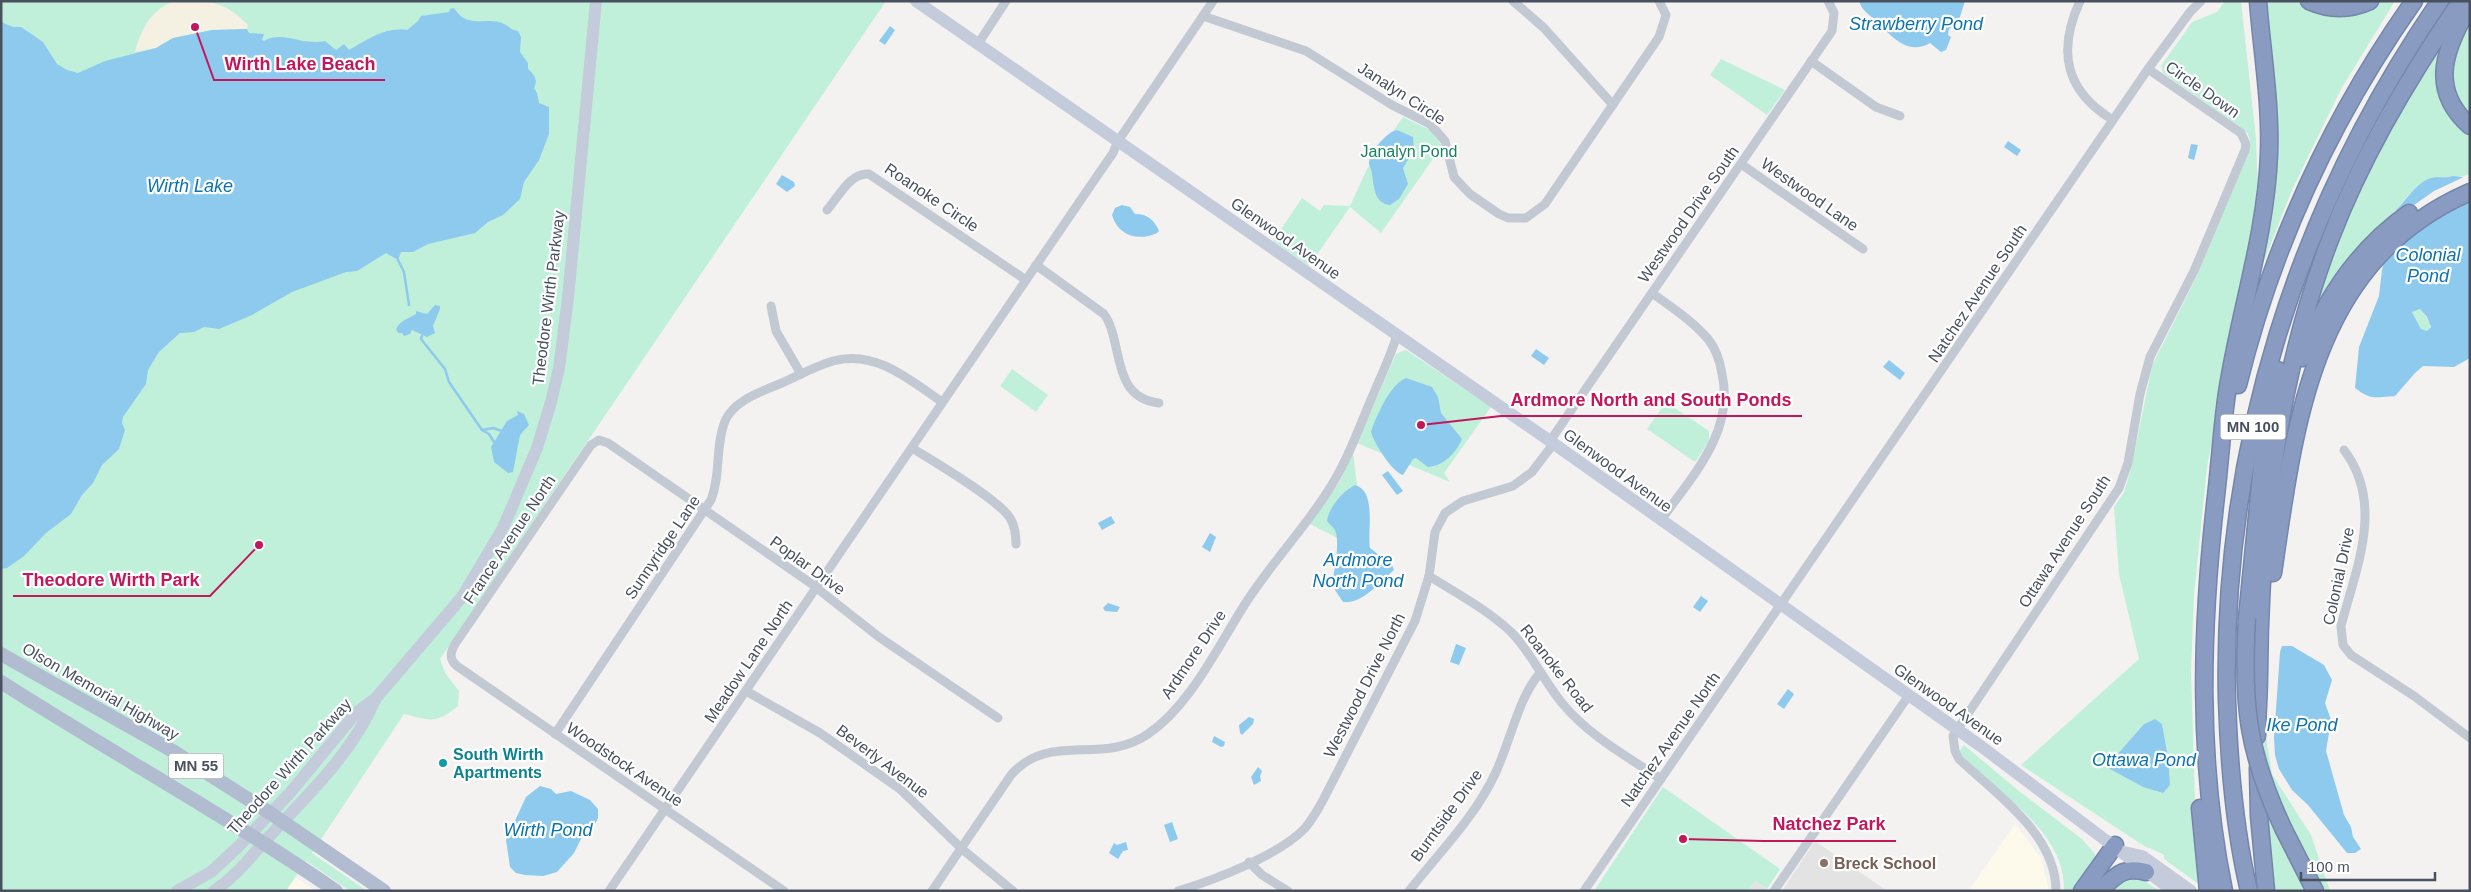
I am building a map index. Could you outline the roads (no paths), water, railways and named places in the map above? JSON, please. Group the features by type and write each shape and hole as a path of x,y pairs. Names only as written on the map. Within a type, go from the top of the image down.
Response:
{"highway":[{"path":"2248,1 2266,187"},
{"path":"2216,497 2227,394 2262,230 2269,153 2258,1"},
{"path":"2309,1 2327,7 2344,8 2370,1"},
{"name":"MN 100","path":"2224,891 2213,825 2206,751 2204,634 2210,547 2216,497 2240,376 2284,240 2312,176 2351,98 2373,60 2414,1"},
{"name":"MN 100","path":"2249,891 2235,808 2228,729 2227,650 2231,568 2240,494 2254,419 2266,371 2312,233 2356,140 2396,67 2440,1"},
{"path":"2259,677 2259,637 2267,531 2285,394 2304,314 2322,259 2348,197 2391,111 2461,1"},
{"path":"2470,5 2449,44 2444,67 2445,83 2450,100 2460,116 2470,126"},
{"path":"2266,891 2259,816 2256,716 2259,677 2285,495 2307,394 2330,327 2351,279 2378,238 2406,215 2432,199 2470,180"},
{"path":"2282,423 2310,338 2327,303 2406,230 2432,211 2470,192"},
{"path":"2287,304 2282,354 2263,454 2247,618 2245,688 2250,732 2261,776 2284,830 2314,891"},
{"path":"2206,751 2200,806 2208,891"},
{"path":"2097,891 2112,868 2120,849"},
{"path":"2082,891 2112,868 2134,869 2146,872"}],"main road":[{"name":"Olson Memorial Highway","path":"1,654 171,750 284,822 384,891"},
{"name":"MN 55","path":"1,682 264,842 336,891"}],"street":[{"name":"Theodore Wirth Parkway","path":"177,891 211,872 251,834 329,748 356,713 376,698 462,597 503,528 537,448 551,402 564,333 596,1"},
{"name":"Glenwood Avenue","path":"916,1 1552,442 1956,729 2120,849 2146,872 2182,889"},
{"path":"978,44 1006,1"},
{"path":"1159,404 1140,396 1126,381 1117,357 1109,320 1104,314 1036,266 1213,1"},
{"path":"1513,1 1544,28 1613,105"},
{"name":"Janalyn Circle","path":"1203,16 1306,51 1392,105 1430,124 1446,141 1452,172 1458,182 1491,209 1508,218 1526,218 1545,204 1663,30 1666,14 1660,1"},
{"name":"Westwood Drive South","path":"1552,442 1811,61 1834,24 1834,13 1828,1"},
{"path":"2080,1 2071,26 2067,48 2071,74 2078,89 2087,100 2113,120"},
{"name":"Natchez Avenue South","path":"1780,605 2148,69 2190,12 2201,1"},
{"path":"1811,61 1876,107 1900,116"},
{"name":"Circle Down","path":"2148,69 2240,133"},
{"name":"Ottawa Avenue South","path":"1956,729 2119,488 2128,463 2146,369 2194,271 2243,157 2246,144 2240,133"},
{"name":"Westwood Lane","path":"1741,164 1863,249"},
{"name":"Roanoke Circle","path":"827,210 854,178 862,173 869,174 1026,280"},
{"name":"Meadow Lane North","path":"609,891 1036,266"},
{"path":"1652,293 1692,324 1710,341 1719,360 1725,396 1723,418 1714,441 1661,520"},
{"path":"771,306 776,331 801,374"},
{"name":"Ardmore Drive","path":"932,891 1011,774 1022,763 1038,754 1048,752 1106,750 1126,746 1150,733 1177,707 1248,599 1334,481 1397,335"},
{"name":"Sunnyridge Lane","path":"555,734 705,510 714,492 721,438 730,414 748,398 801,374 833,361 846,358 864,359 891,368 942,402"},
{"name":"Poplar Drive","path":"599,440 608,443 705,510 816,588 880,637 998,718"},
{"name":"France Avenue North","path":"452,660 451,650 455,644 587,450 599,440"},
{"name":"Westwood Drive North","path":"1178,891 1220,876 1249,862 1297,835 1314,817 1415,620 1429,576 1435,532 1445,513 1463,501 1502,490 1518,483 1532,472 1552,442"},
{"path":"912,448 961,480 1007,514 1014,528 1016,544"},
{"name":"Colonial Drive","path":"2344,450 2360,475 2365,512 2362,550 2341,626 2343,645 2357,660 2414,696 2470,738"},
{"name":"Roanoke Road","path":"1429,576 1510,631 1562,704 1582,724 1661,779"},
{"name":"Natchez Avenue North","path":"1584,891 1780,605"},
{"name":"Woodstock Avenue","path":"452,660 457,666 666,809 774,888 784,891"},
{"name":"Burntside Drive","path":"1409,891 1488,788 1502,758 1527,693 1540,673"},
{"name":"Beverly Avenue","path":"746,691 820,733 900,788 962,849 1013,891"},
{"path":"1774,891 1909,695"},
{"name":"Theodore Wirth Parkway","path":"214,891 239,871 329,774 366,721 376,698"},
{"path":"1956,729 1952,742 1959,759 1988,784 2037,837 2052,867 2056,891"},
{"name":"Glenwood Avenue","path":"2120,849 2142,856 2182,889"},
{"path":"1249,862 1262,875 1288,891"}],"water":[{"name":"Strawberry Pond","path":"1859,1 1965,1 1958,23 1949,29 1948,35 1951,37 1946,50 1941,52 1930,43 1915,47 1902,44 1865,11"},
{"name":"Wirth Lake","path":"454,8 465,19 498,22 518,31 521,37 520,52 528,63 528,69 535,78 534,88 539,103 549,107 549,134 539,160 524,182 520,199 503,215 488,222 475,233 428,244 413,252 401,252 398,260 386,253 357,271 346,272 292,292 252,315 219,329 204,327 194,332 180,333 159,352 148,370 146,384 123,417 122,423 125,430 119,449 102,465 93,483 82,495 71,514 46,533 24,556 7,568 1,569 1,22 13,27 21,27 43,42 57,64 67,70 78,73 105,61 156,48 173,38 212,30 247,29 249,33 264,34 262,40 264,41 271,38 285,37 308,42 325,41 336,50 344,44 349,50 384,32 407,30 421,16 449,12 450,9"},
{"path":"890,26 895,30 885,45 879,41"},
{"name":"Janalyn Pond","path":"1397,130 1413,137 1414,150 1403,168 1408,184 1399,199 1390,205 1381,201 1376,194 1369,163 1372,153 1379,143 1388,134"},
{"path":"2008,141 2021,150 2017,156 2004,147"},
{"path":"2191,144 2198,145 2194,160 2188,158"},
{"path":"782,175 794,182 795,186 787,192 776,184"},
{"name":"Colonial Pond","path":"2453,176 2470,178 2470,358 2454,367 2423,366 2395,396 2370,397 2355,388 2359,347 2379,296 2382,270 2397,216 2396,210 2424,181 2430,178","holes":["2420,309 2427,317 2431,327 2427,331 2421,329 2412,312"]},
{"path":"1122,205 1130,207 1135,214 1150,218 1159,231 1150,236 1142,237 1136,237 1124,232 1119,228 1112,215 1115,208"},
{"path":"435,305 440,306 440,309 433,326 435,333 427,337 412,330 410,334 404,336 402,333 398,333 396,329 398,326 416,314 416,311 427,314"},
{"path":"1536,349 1549,358 1544,365 1531,356"},
{"path":"1889,360 1905,373 1900,380 1883,367"},
{"path":"1406,378 1432,387 1438,397 1441,413 1462,439 1453,454 1444,461 1428,467 1416,458 1413,459 1403,475 1394,469 1384,456 1371,432 1389,394 1400,381"},
{"path":"517,411 524,414 529,425 520,435 513,472 508,473 494,462 491,447 507,421 518,415"},
{"path":"1388,471 1403,491 1397,495 1382,475"},
{"name":"Ardmore North Pond","path":"1355,485 1362,489 1369,503 1370,548 1392,565 1394,570 1364,596 1350,602 1343,602 1331,584 1337,542 1335,530 1327,521 1337,500"},
{"path":"1111,516 1115,523 1102,530 1098,523"},
{"path":"1210,533 1216,537 1210,552 1202,547"},
{"path":"1701,596 1708,601 1700,612 1693,607"},
{"path":"1108,603 1120,607 1117,612 1105,611 1103,608"},
{"path":"1456,644 1466,648 1459,665 1450,662"},
{"name":"Ike Pond","path":"2282,646 2292,646 2324,665 2332,680 2325,703 2331,720 2326,751 2344,815 2351,827 2353,837 2361,849 2355,853 2347,853 2308,805 2292,790 2279,769 2275,755 2274,738"},
{"path":"1788,689 1794,694 1784,709 1777,704"},
{"path":"1249,717 1254,719 1253,724 1242,735 1239,725"},
{"name":"Ottawa Pond","path":"2155,719 2162,724 2168,757 2170,785 2163,793 2143,787 2108,768 2108,765 2144,724"},
{"path":"1214,736 1225,742 1224,746 1221,747 1212,742"},
{"path":"1258,767 1262,771 1261,781 1254,785 1251,777"},
{"name":"Wirth Pond","path":"540,786 551,789 556,794 571,791 590,800 598,809 598,818 595,824 583,835 574,853 557,872 543,876 525,875 516,873 510,867 506,840 526,797"},
{"path":"1172,822 1178,839 1170,842 1164,825"},
{"path":"1126,842 1128,850 1123,851 1118,859 1109,853 1114,843 1117,845"}],"waterway":[{"path":"398,260 404,272 409,305"},
{"path":"422,336 421,339 445,369 449,382 482,430 493,428 502,431"},
{"path":"482,430 489,434 494,442"}],"place":[{"name":"Wirth Lake Beach","path":"195,27"},
{"name":"Ardmore North and South Ponds","path":"1421,425"},
{"name":"Theodore Wirth Park","path":"259,545"},
{"name":"South Wirth Apartments","path":"443,763"},
{"name":"Natchez Park","path":"1683,839"},
{"name":"Breck School","path":"1824,863"}]}
